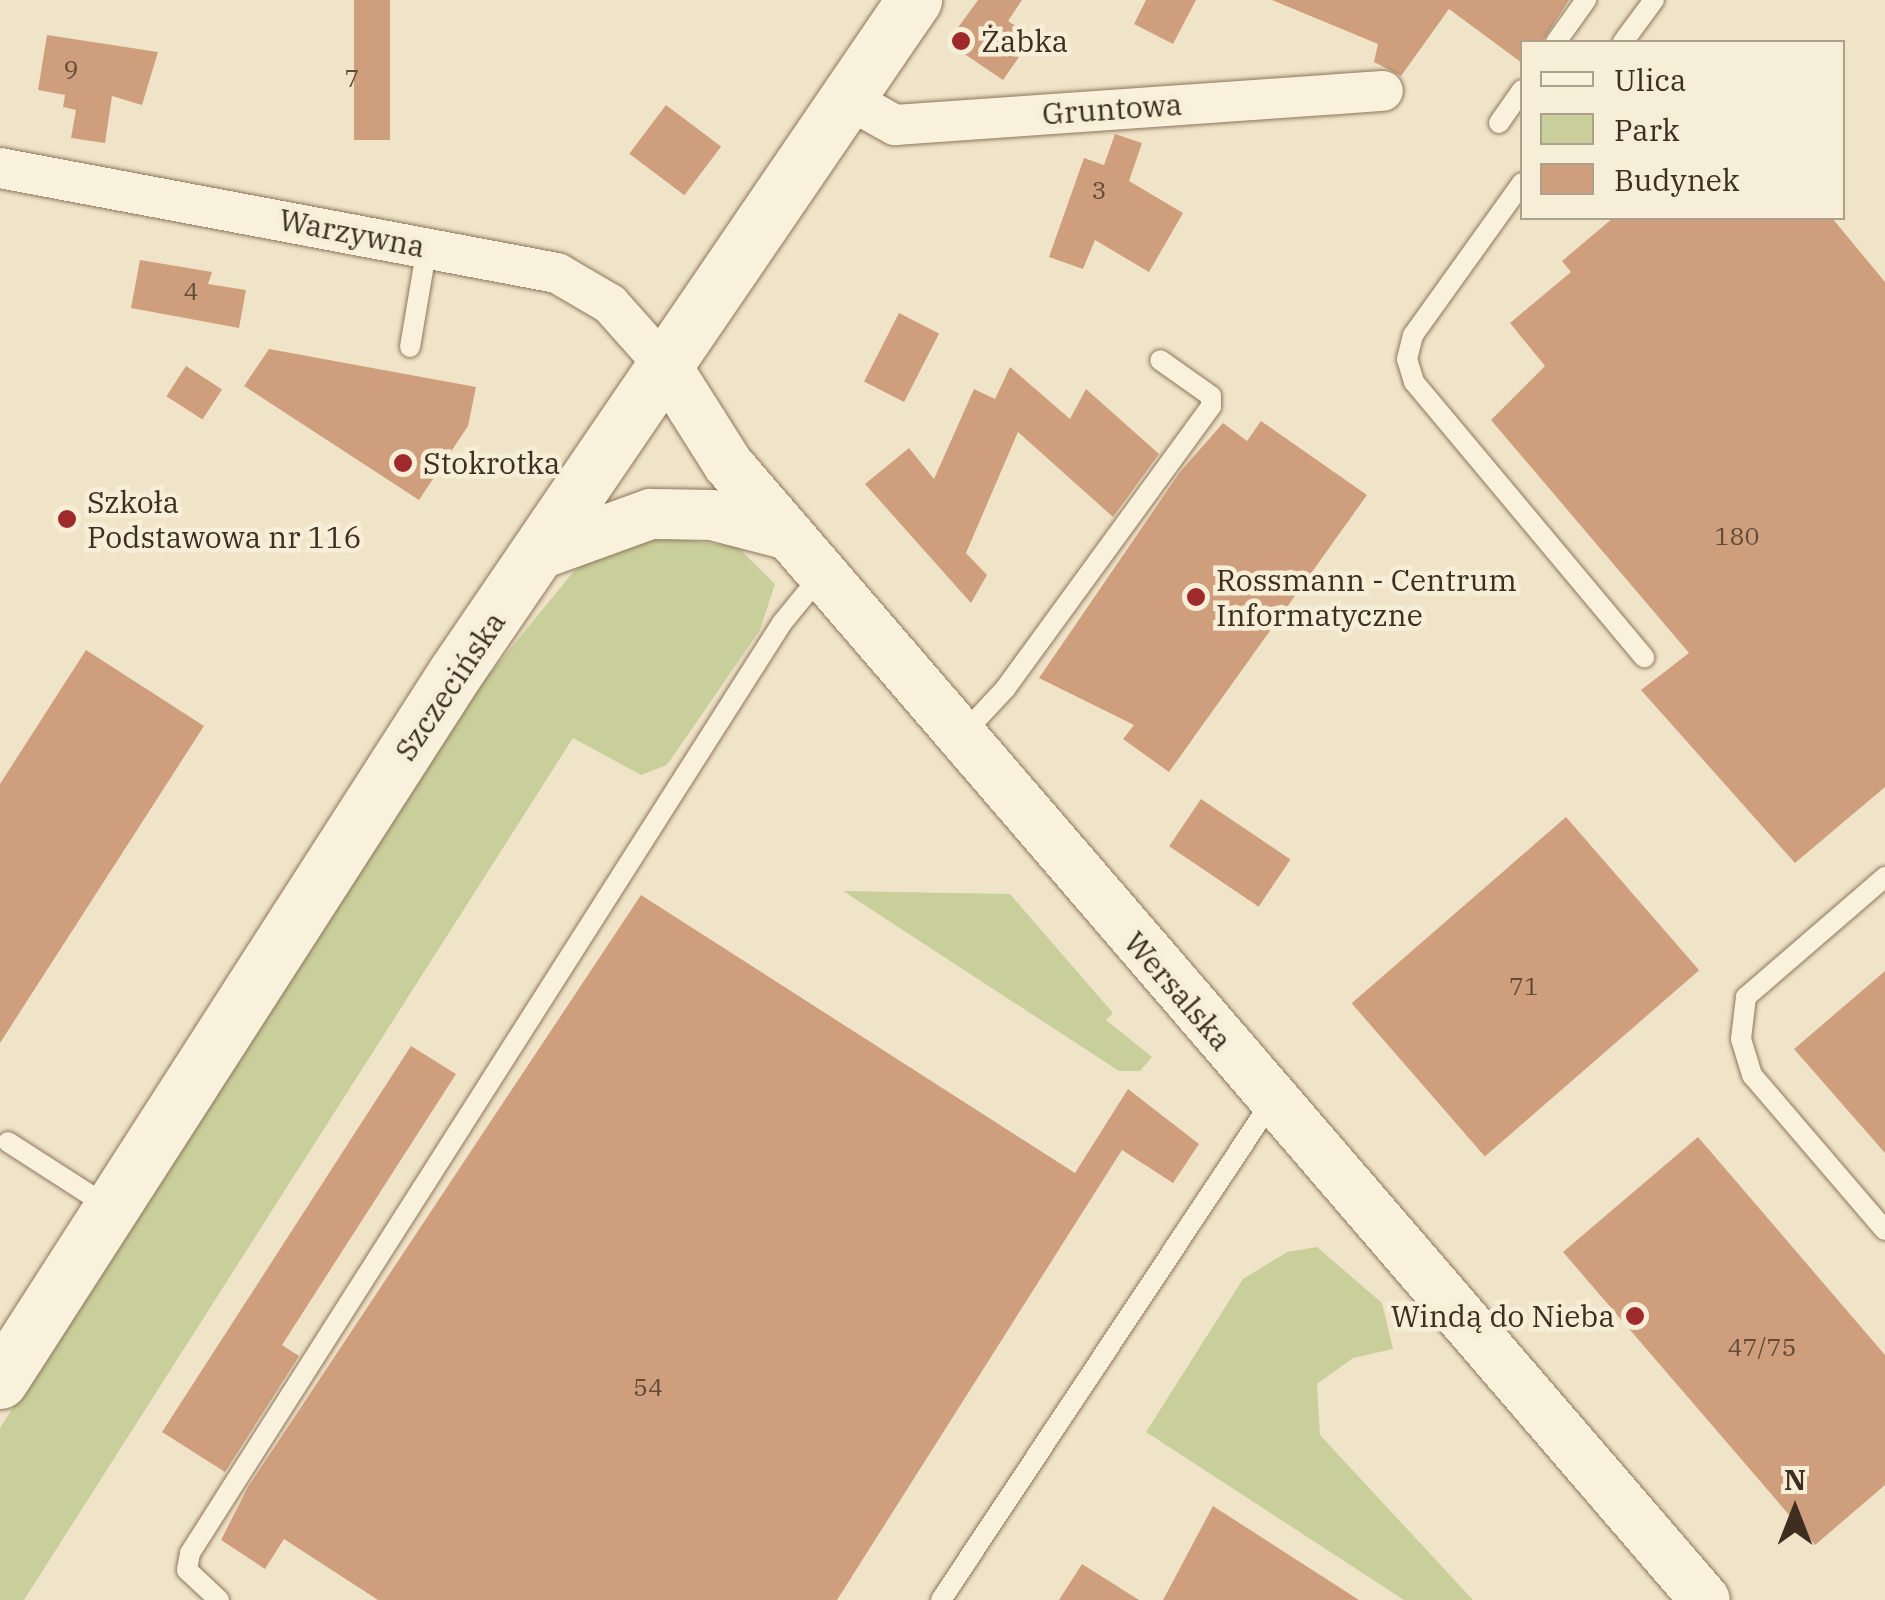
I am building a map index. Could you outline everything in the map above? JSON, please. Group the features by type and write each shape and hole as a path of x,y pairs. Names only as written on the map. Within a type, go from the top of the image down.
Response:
{"main road":[{"name":"Szczecińska","path":"0,1380 455,673 543,553 914,0"}],"street":[{"name":"Gruntowa","path":"848,99 895,125 1383,91"},
{"name":"Warzywna","path":"0,168 427,247 574,281 633,325 668,369"},
{"name":"Wersalska","path":"668,369 713,445 1272,1101 1705,1600"},
{"path":"543,553 624,519 678,512 789,535"}],"lane":[{"path":"1557,40 1586,0"},
{"path":"1625,40 1654,0"},
{"path":"1500,123 1520,93"},
{"path":"1520,185 1413,335 1407,359 1414,382 1644,657"},
{"path":"410,347 427,247"},
{"path":"962,735 1005,689 1211,406 1211,396 1160,360"},
{"path":"220,1600 187,1570 190,1554 761,655 836,589"},
{"path":"1885,877 1746,997 1741,1039 1752,1075 1885,1230"},
{"path":"941,1600 1272,1101"},
{"path":"8,1142 110,1208"}],"green space":[{"path":"656,536 738,547 775,584 760,630 667,765 641,775 573,738 24,1600 0,1600 0,1428 455,716 574,571 602,549"},
{"path":"843,891 1010,894 1113,1013 1106,1020 1152,1057 1140,1071 1119,1071"},
{"path":"1317,1247 1382,1303 1393,1349 1353,1358 1317,1384 1320,1435 1473,1600 1404,1600 1146,1432 1243,1279 1287,1252"}],"building":[{"path":"354,0 390,0 390,140 354,140"},
{"path":"978,0 1022,0 1008,21 1033,37 1003,80 957,49 954,33"},
{"path":"1146,0 1196,0 1173,44 1134,24"},
{"path":"1272,0 1569,0 1543,40 1520,40 1520,62 1449,9 1401,76 1374,62 1378,44"},
{"path":"47,35 158,52 142,105 112,96 105,143 71,138 76,110 63,107 65,95 38,90"},
{"path":"666,105 721,147 684,195 629,154"},
{"path":"1115,134 1142,143 1129,181 1183,213 1149,272 1095,240 1083,269 1049,257 1084,158 1104,165"},
{"path":"1611,220 1834,220 1885,282 1885,787 1795,863 1641,690 1689,653 1491,420 1545,366 1510,323 1571,272 1562,261"},
{"path":"140,260 212,272 208,284 246,290 239,328 131,308"},
{"path":"899,313 939,333 904,402 864,382"},
{"name":"Stokrotka","path":"269,349 476,387 468,426 419,500 244,386"},
{"path":"186,366 222,389 202,420 166,396"},
{"path":"1010,367 1070,419 1086,389 1159,454 1113,517 1018,432 966,553 987,575 971,603 865,484 909,448 934,479 974,389 995,399"},
{"name":"Rossmann - Centrum Informatyczne","path":"1261,421 1367,495 1169,772 1123,739 1134,725 1039,678 1180,472 1223,423 1247,441"},
{"path":"86,650 204,726 0,1043 0,784"},
{"path":"1201,799 1291,859 1259,907 1169,846"},
{"path":"1566,817 1699,970 1485,1157 1352,1003"},
{"path":"641,895 1075,1173 1128,1089 1199,1144 1173,1183 1122,1150 837,1600 378,1600 284,1539 265,1569 221,1540 248,1487"},
{"path":"1885,971 1885,1153 1794,1049"},
{"path":"411,1046 456,1074 282,1345 299,1356 225,1472 162,1432"},
{"path":"1698,1137 1885,1355 1885,1485 1815,1545 1563,1252"},
{"path":"1213,1506 1359,1600 1163,1600"},
{"path":"1082,1564 1139,1600 1059,1600"}],"place":[{"name":"Żabka","path":"961,41"},
{"name":"Stokrotka","path":"403,463"},
{"name":"Szkoła Podstawowa nr 116","path":"67,519"},
{"name":"Rossmann - Centrum Informatyczne","path":"1196,597"},
{"name":"Windą do Nieba","path":"1635,1316"}]}
